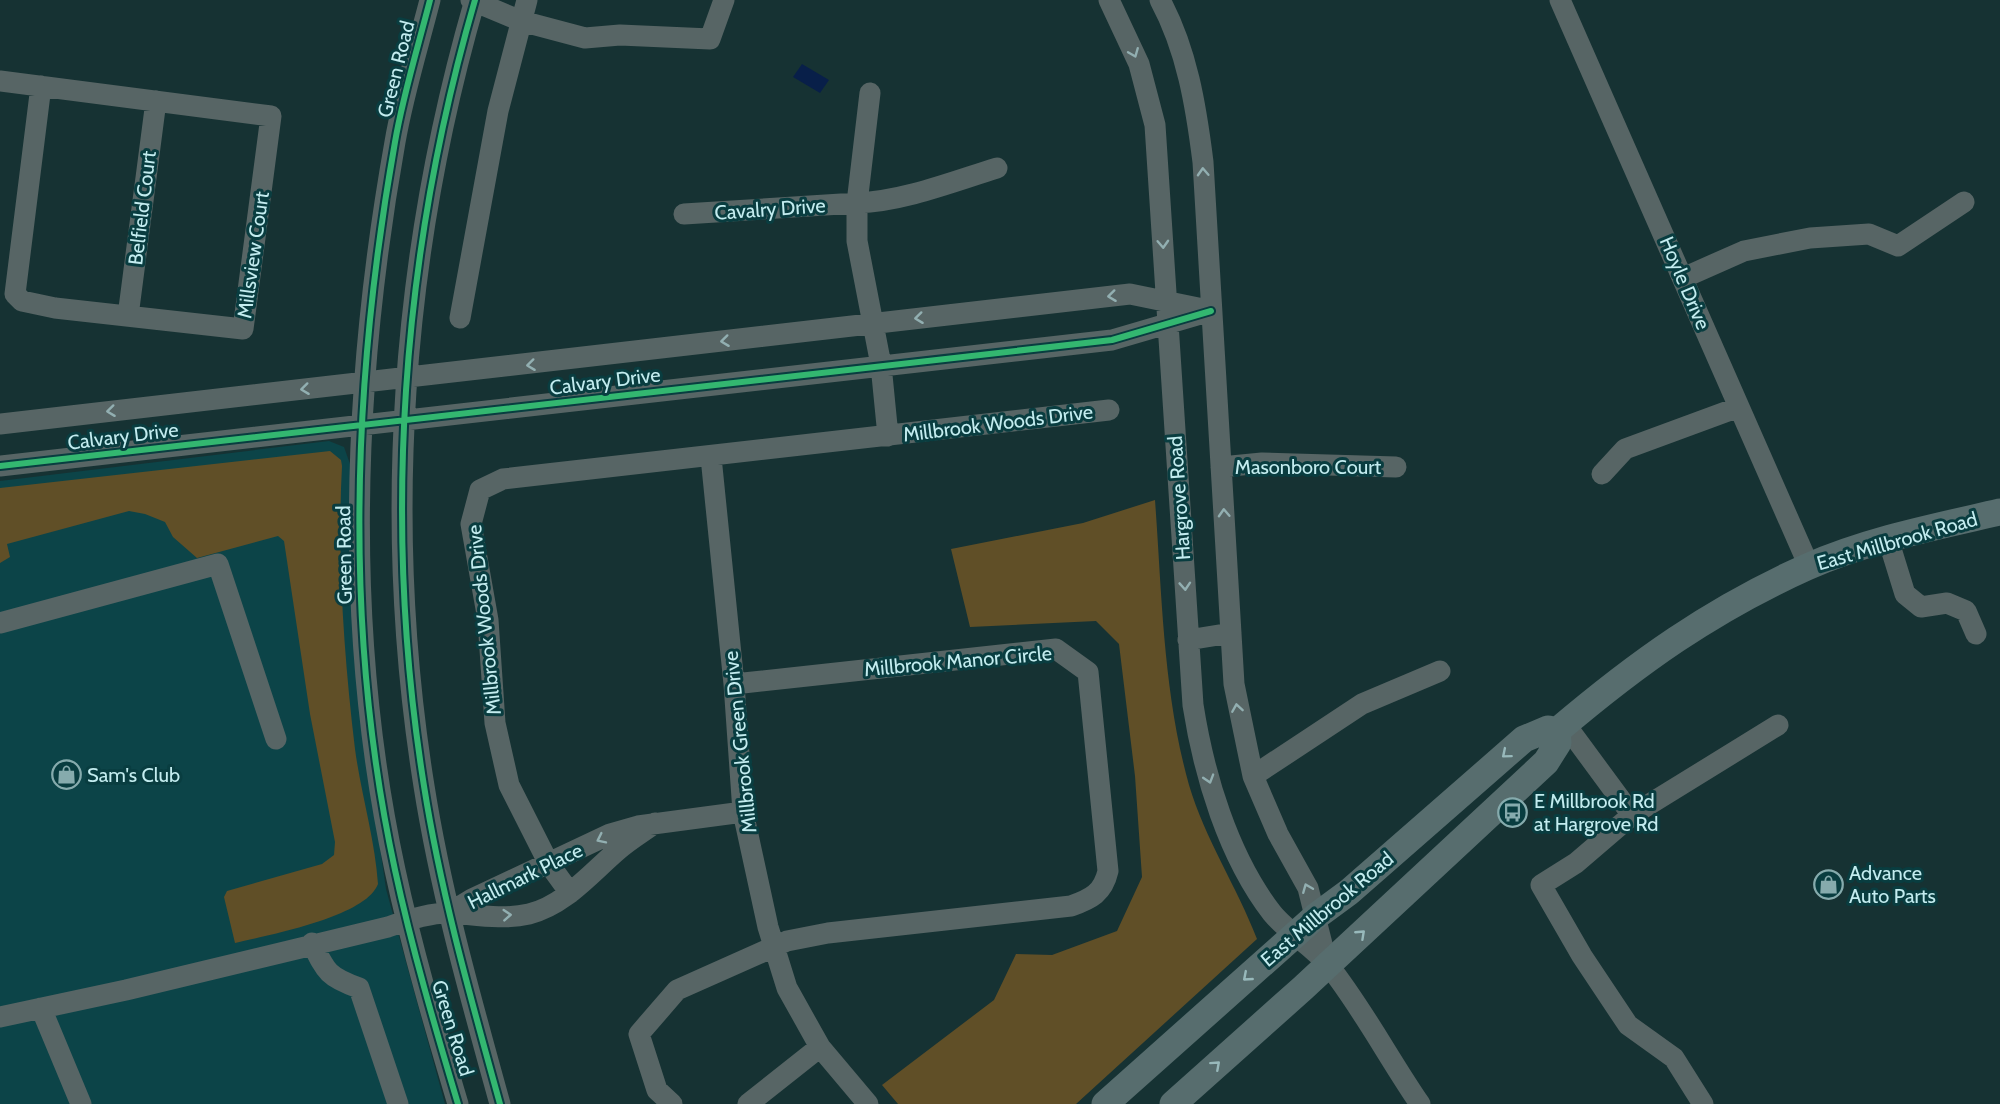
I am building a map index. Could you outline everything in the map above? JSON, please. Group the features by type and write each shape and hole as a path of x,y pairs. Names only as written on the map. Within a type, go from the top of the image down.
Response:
{"main road":[{"name":"East Millbrook Road","path":"1105,1104 1315,917 1349,892 1524,739 1548,729 1561,728 1674,638 1809,566 1888,540 2000,512"},
{"name":"East Millbrook Road","path":"1173,1104 1328,965 1546,762 1558,743 1561,728"}],"street":[{"name":"Green Road","path":"430,0 395,139 363,383 358,555 367,681 383,806 406,920 421,980 458,1104"},
{"name":"Green Road","path":"473,0 436,155 416,280 405,378 402,535 408,660 424,786 449,913 500,1104"},
{"path":"473,0 520,21 585,38 620,35 710,39 724,0"},
{"path":"460,318 498,111 527,0"},
{"name":"Hargrove Road","path":"1109,0 1139,64 1155,125 1188,640 1198,736 1215,799 1254,886 1273,915 1328,965 1420,1104"},
{"name":"Hargrove Road","path":"1160,0 1176,36 1194,98 1203,162 1231,633 1238,715 1253,776 1278,834 1308,888 1328,965"},
{"name":"Hoyle Drive","path":"1560,0 1809,566"},
{"name":"Millsview Court","path":"0,81 41,86 271,116 262,201 243,329 55,308 22,301 15,294 41,86"},
{"path":"870,93 857,203 857,241 873,314"},
{"name":"Belfield Court","path":"128,316 156,101"},
{"path":"857,203 872,202 930,189 997,168"},
{"path":"1683,278 1744,251 1810,238 1869,234 1898,246 1964,202"},
{"name":"Cavalry Drive","path":"684,214 857,203"},
{"name":"Calvary Drive","path":"0,424 405,378 873,314 1130,294 1211,311"},
{"name":"Calvary Drive","path":"0,466 1112,340 1211,311"},
{"name":"Millbrook Woods Drive","path":"873,314 888,436"},
{"path":"1602,474 1625,449 1739,407"},
{"name":"Millbrook Woods Drive","path":"570,893 549,864 509,785 495,723 488,620 471,523 480,490 503,479 1109,410"},
{"name":"Millbrook Green Drive","path":"711,457 735,684 743,812 774,946 787,988 820,1047 868,1104"},
{"name":"Masonboro Court","path":"1221,467 1262,463 1396,467"},
{"path":"1888,540 1905,594 1921,607 1947,603 1966,611 1976,634"},
{"path":"0,623 218,564 276,739"},
{"path":"1188,640 1231,633"},
{"name":"Millbrook Manor Circle","path":"735,684 1056,649 1088,672 1108,872 1105,885 1092,899 1071,906 828,933 774,946"},
{"path":"1253,776 1362,704 1440,672"},
{"path":"1703,1104 1674,1058 1628,1025 1582,956 1541,885 1576,863 1632,815 1778,725"},
{"path":"1561,728 1632,815"},
{"name":"Hallmark Place","path":"449,913 610,834 656,823 743,812"},
{"name":"Hallmark Place","path":"449,913 476,918 529,914 551,905 570,893 620,848 656,823"},
{"path":"0,1017 388,927 406,920 449,913"},
{"path":"312,943 326,972 338,981 359,988 398,1104"},
{"path":"672,1104 657,1090 639,1035 677,990 774,946"},
{"path":"41,1008 81,1104"},
{"path":"748,1104 820,1047"}],"shaded area":[{"path":"329,441 344,447 350,464 354,628 370,779 386,889 445,1104 0,1104 0,481"},
{"path":"330,451 341,460 342,466 340,536 342,608 348,679 355,749 378,884 370,896 336,915 292,930 235,943 224,897 227,891 322,864 334,855 335,842 310,714 284,541 278,536 197,558 173,537 165,522 145,514 129,511 7,544 10,557 0,563 0,488"},
{"path":"1155,500 1165,643 1180,750 1189,785 1204,825 1257,939 1076,1104 898,1104 882,1085 994,1000 1016,954 1052,955 1117,931 1142,877 1135,776 1119,644 1096,621 970,627 951,549 1083,523"}],"water":[{"path":"802,64 829,80 820,93 793,77"}],"cycle path":[{"path":"430,0 398,124 370,324 362,415 359,506 361,598 367,689 378,780 395,870 416,958 458,1104"},
{"path":"475,0 450,96 430,194 415,292 406,390 402,489 404,589 411,687 431,826 458,946 500,1104"},
{"path":"0,466 1112,340 1211,311"}],"place":[{"name":"Sam's Club","path":"66,775"},
{"name":"E Millbrook Rd at Hargrove Rd","path":"1513,812"},
{"name":"Advance Auto Parts","path":"1828,884"}]}
